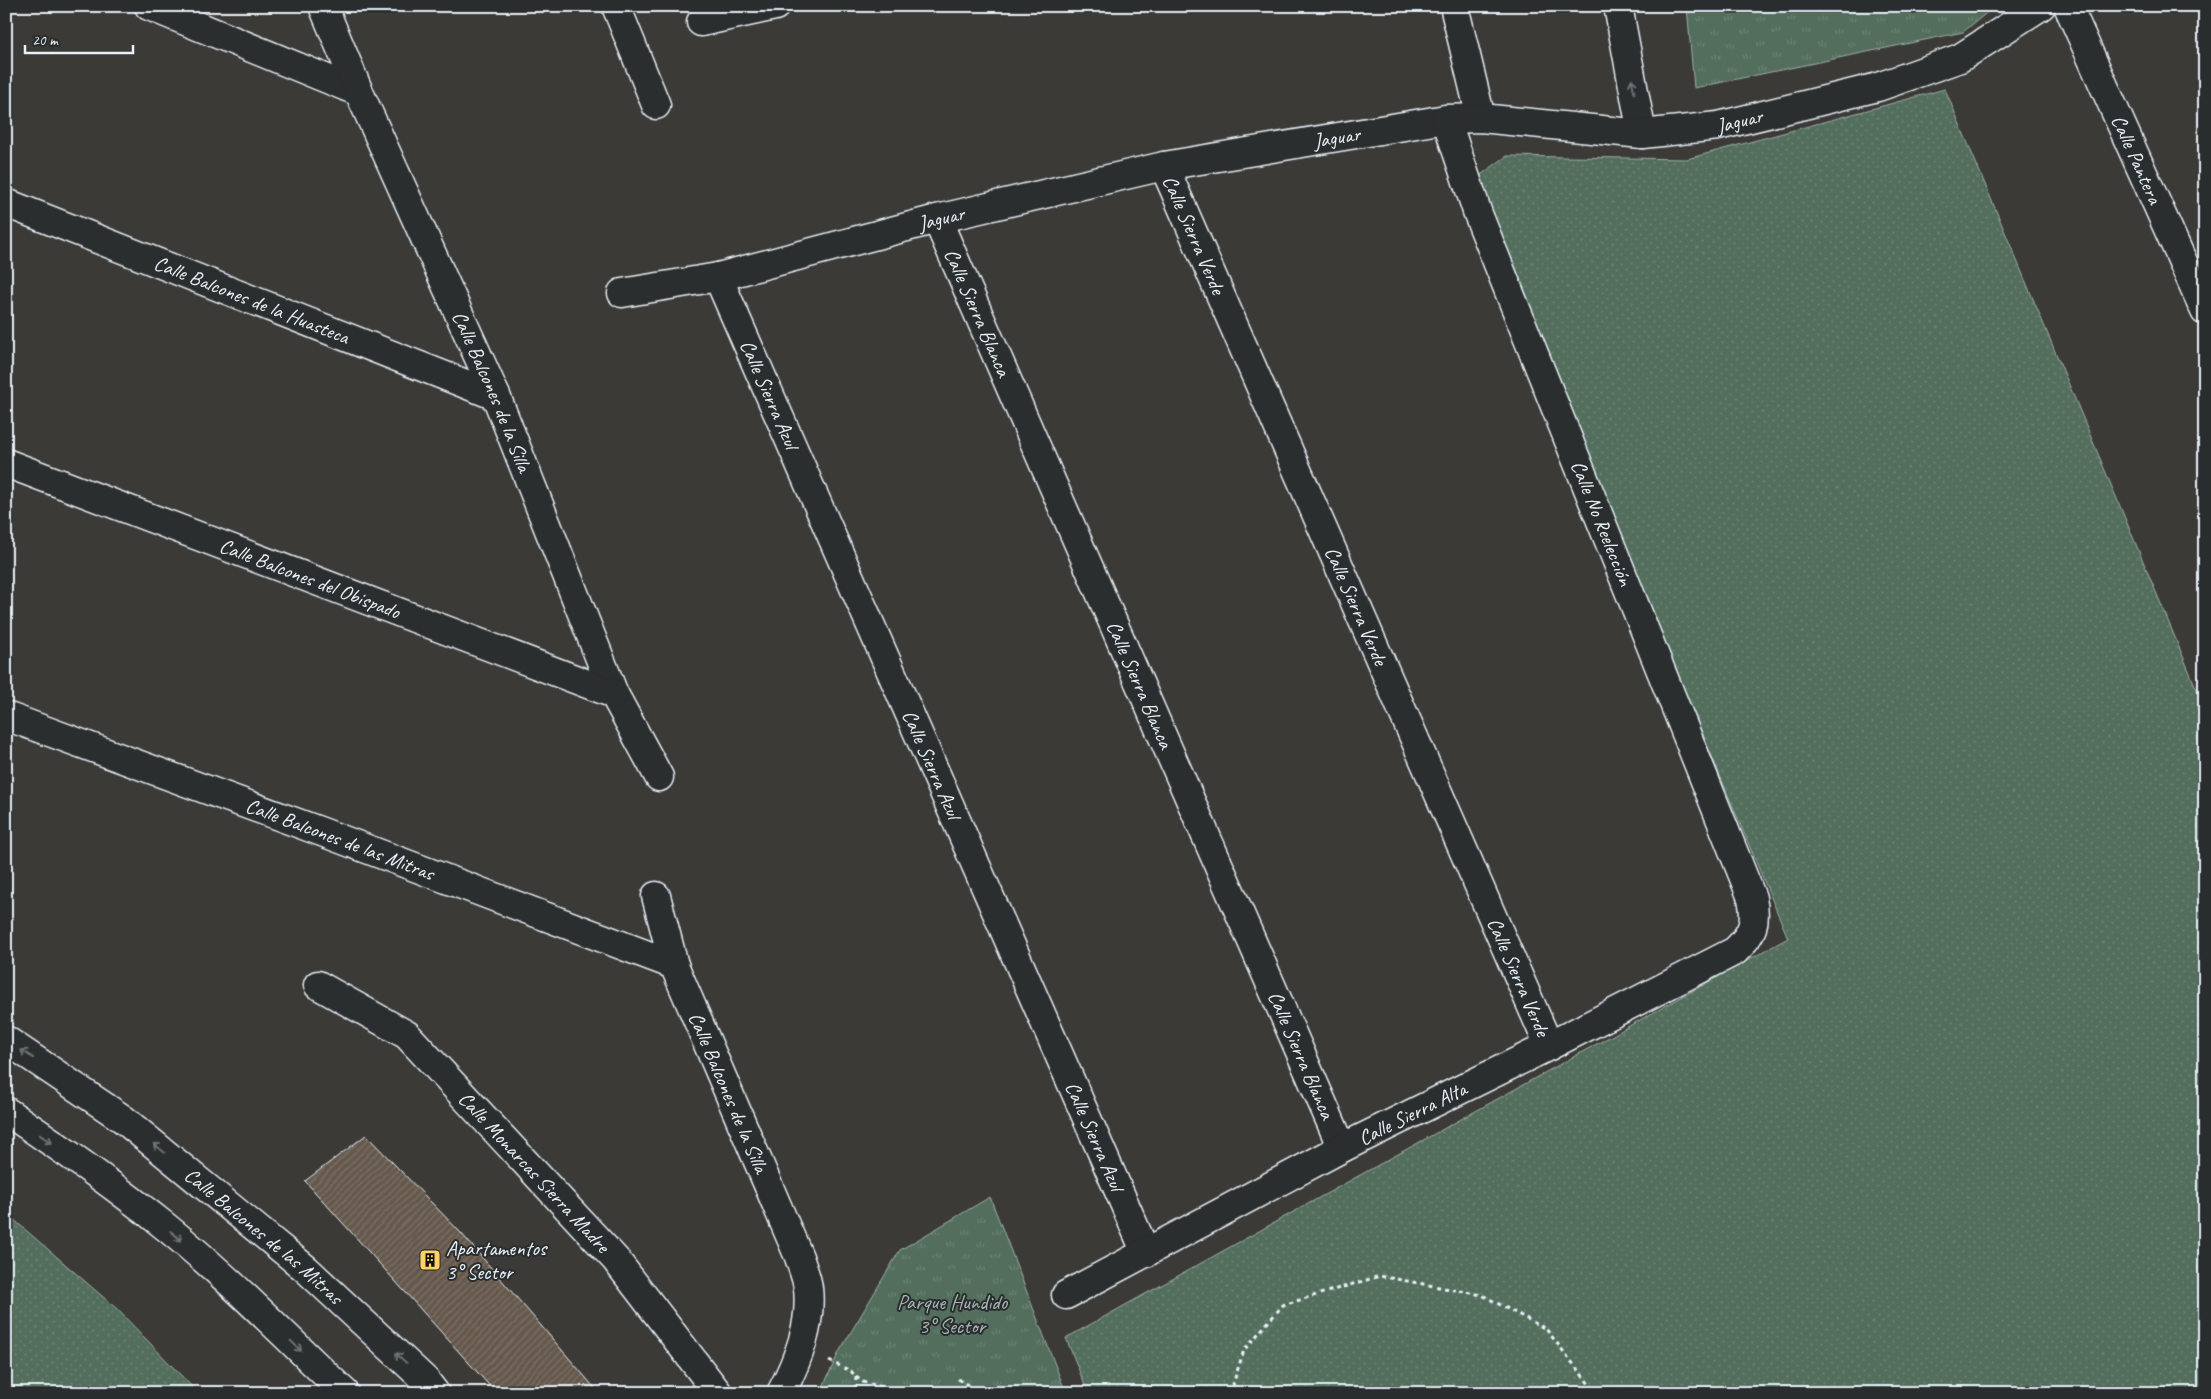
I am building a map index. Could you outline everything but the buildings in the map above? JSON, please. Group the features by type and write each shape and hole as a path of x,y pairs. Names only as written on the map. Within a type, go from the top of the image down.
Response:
{"street":[{"path":"149,6 359,92"},
{"name":"Calle Balcones de la Silla","path":"323,6 359,92 496,396 614,694 658,777"},
{"path":"616,6 656,105"},
{"path":"702,22 775,6"},
{"path":"1454,6 1481,118"},
{"path":"1618,6 1642,134"},
{"name":"Jaguar","path":"622,293 718,277 937,219 1164,166 1446,119 1481,118 1642,134 1718,126 1878,87 1960,58 2041,6"},
{"name":"Calle Pantera","path":"2068,6 2205,311"},
{"name":"Calle No Reelección","path":"1446,119 1478,214 1752,898 1755,913 1753,927"},
{"name":"Calle Sierra Verde","path":"1164,166 1549,1046"},
{"name":"Calle Balcones de la Huasteca","path":"6,203 496,396"},
{"name":"Calle Sierra Blanca","path":"937,219 1342,1148"},
{"name":"Calle Sierra Azul","path":"718,277 1146,1253"},
{"name":"Calle Balcones del Obispado","path":"6,462 614,694"},
{"name":"Calle Balcones de las Mitras","path":"6,716 322,832 674,965"},
{"name":"Calle Balcones de la Silla","path":"656,896 674,965 799,1257 808,1286 809,1314 802,1348 781,1393"},
{"name":"Calle Sierra Alta","path":"1066,1295 1342,1148 1549,1046 1735,951 1746,940 1753,927"},
{"name":"Calle Monarcas Sierra Madre","path":"318,985 407,1035 616,1260 718,1393"},
{"name":"Calle Balcones de las Mitras","path":"6,1040 123,1118 284,1250 418,1374 435,1393"},
{"path":"6,1111 81,1163 166,1228 240,1292 344,1393"}],"path":[{"path":"1238,1393 1233,1384 1244,1350 1284,1305 1380,1276 1482,1295 1546,1329 1596,1393"},
{"path":"802,1348 851,1371 863,1382 889,1389 890,1393"},
{"path":"855,1393 856,1377"},
{"path":"958,1379 979,1393"}],"green space":[{"path":"1687,6 1995,6 1963,32 1694,88"},
{"path":"1945,89 2205,709 2205,1393 1088,1393 1066,1338 1788,938 1471,182 1507,156 1687,159"},
{"name":"Parque Hundido 3° Sector","path":"990,1197 1066,1393 820,1393 839,1352 900,1250"},
{"path":"6,1213 117,1309 198,1393 6,1393"}],"place":[{"name":"Apartamentos 3° Sector","path":"430,1260"}]}
